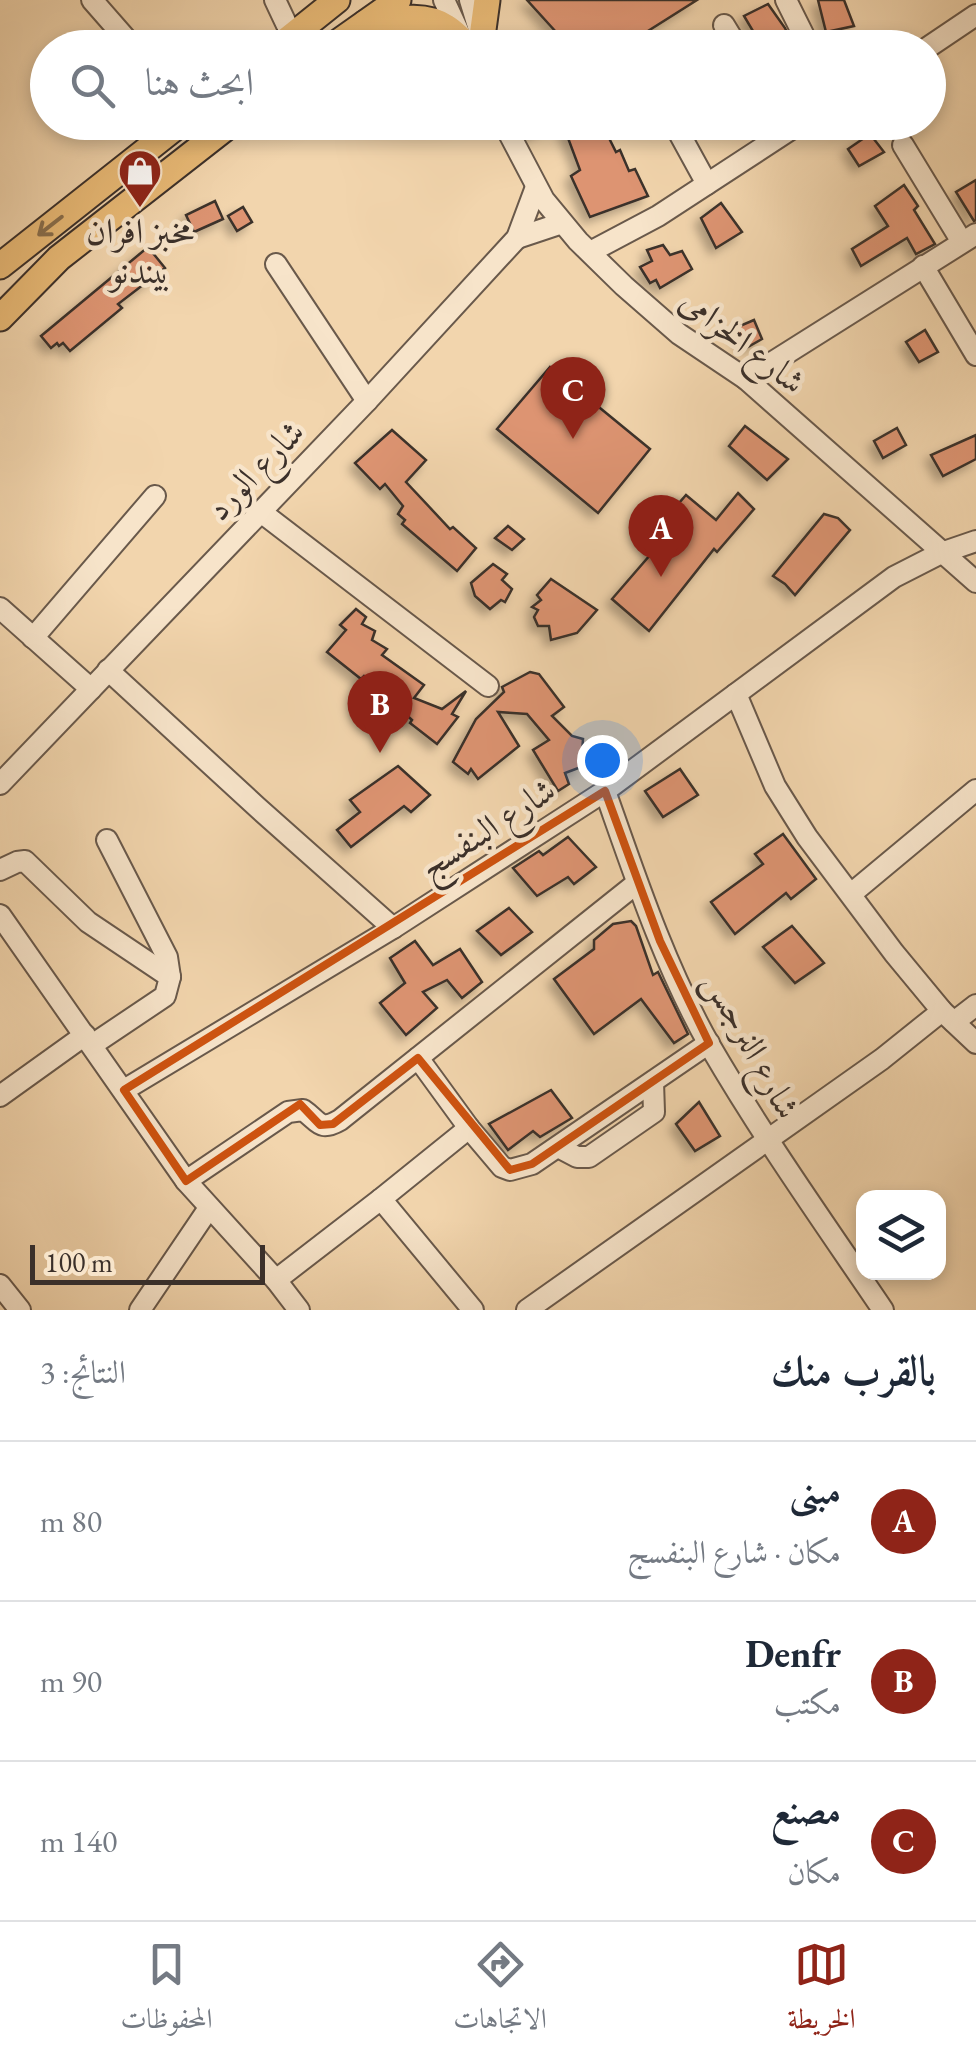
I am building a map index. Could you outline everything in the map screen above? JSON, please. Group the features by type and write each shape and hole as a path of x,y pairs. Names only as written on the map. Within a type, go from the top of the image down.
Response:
{"main road":[{"path":"299,30 337,0"},
{"path":"356,30 398,0"},
{"path":"478,30 487,0"},
{"path":"366,23 406,18 443,24 452,30"},
{"path":"0,266 159,140"},
{"path":"0,318 59,258 210,140"}],"street":[{"path":"92,0 118,30"},
{"path":"275,0 281,30"},
{"path":"444,0 464,30"},
{"path":"470,0 473,30"},
{"path":"786,0 801,30"},
{"path":"946,35 976,15"},
{"path":"724,25 727,30"},
{"name":"شارع الخزامى","path":"512,140 536,187 562,223 624,286 679,334 746,379 976,582"},
{"path":"682,140 707,184"},
{"path":"590,252 658,216 769,140"},
{"path":"746,379 969,238 903,145"},
{"name":"شارع الورد","path":"0,784 367,401 517,238 536,187"},
{"path":"517,238 562,223"},
{"path":"276,264 367,401"},
{"path":"923,266 976,355"},
{"path":"33,638 155,496"},
{"path":"261,512 488,686"},
{"name":"شارع البنفسج","path":"124,1090 393,928 605,790 894,577 976,541"},
{"path":"0,608 91,689"},
{"path":"108,670 393,928"},
{"path":"736,694 775,786 807,837 894,954 976,1043"},
{"name":"شارع النرجس","path":"605,790 660,941 709,1043 767,1140 882,1310"},
{"path":"851,894 976,790"},
{"path":"0,1096 165,996 170,977 167,957 108,840"},
{"path":"0,870 25,861 88,922 170,977"},
{"path":"186,1181 288,1112 303,1110 320,1125 332,1124 637,883"},
{"path":"0,915 186,1181 299,1310"},
{"path":"526,1310 882,1060 948,1016 976,1004"},
{"path":"418,1058 469,1128 502,1167 510,1170 532,1164 709,1043"},
{"path":"276,1280 469,1128"},
{"path":"381,1200 473,1310"},
{"path":"140,1310 209,1208"},
{"path":"0,1284 20,1310"}],"highlighted area":[{"path":"605,791 660,941 709,1043 532,1164 510,1170 418,1058 333,1124 320,1125 300,1104 186,1181 124,1090"}],"building":[{"path":"527,0 697,0 650,30 554,30"},
{"path":"818,0 844,0 854,26 826,30"},
{"path":"768,4 786,30 752,30 744,16"},
{"path":"569,140 610,140 616,152 620,150 629,171 635,169 648,196 590,217 571,176 580,170"},
{"path":"861,140 875,140 884,152 859,166 848,149"},
{"path":"976,180 976,220 974,221 956,192"},
{"path":"904,185 935,244 916,254 907,238 861,266 852,249 888,226 875,206"},
{"path":"215,201 223,219 194,232 186,215"},
{"path":"721,203 742,232 716,248 701,218"},
{"path":"243,207 252,222 237,231 228,216"},
{"path":"663,245 670,255 682,251 692,269 660,288 656,280 650,283 640,267 652,261 647,250"},
{"path":"148,247 165,268 118,304 122,308 70,351 63,343 51,348 41,336"},
{"path":"754,320 762,339 746,348 735,328"},
{"path":"925,330 938,352 919,362 906,342"},
{"path":"550,367 650,449 598,513 497,429"},
{"path":"745,426 788,459 767,480 729,446"},
{"path":"897,428 906,445 883,458 874,441"},
{"path":"392,430 426,460 406,482 450,529 453,527 476,548 457,571 402,524 405,520 398,514 403,506 385,484 380,489 355,463"},
{"path":"976,435 976,459 943,476 931,455"},
{"path":"738,493 754,509 717,552 714,549 649,631 612,599 682,518 673,510 686,495 716,520"},
{"path":"824,514 838,518 850,530 795,595 773,576"},
{"path":"508,526 524,539 512,550 495,538"},
{"path":"493,564 507,574 502,580 512,589 505,602 501,600 490,609 475,596 471,583"},
{"path":"551,579 597,610 577,633 551,640 549,626 538,626 534,617 538,610 532,607 541,600 537,595"},
{"path":"356,609 366,617 362,624 375,631 372,640 387,649 382,655 424,685 414,698 442,709 466,691 452,714 458,717 437,744 410,723 412,720 364,676 361,679 327,652 346,630 340,625"},
{"path":"530,672 539,674 564,707 552,716 572,736 583,739 581,767 565,773 569,784 558,791 533,750 549,740 527,714 498,712 519,746 478,779 471,769 468,774 453,762 476,719 504,692 502,687"},
{"path":"398,766 430,795 411,812 404,806 351,847 337,830 360,812 350,800"},
{"path":"680,769 698,795 663,817 645,791"},
{"path":"783,834 816,879 791,899 786,893 735,934 711,902 763,864 755,854"},
{"path":"568,837 596,867 574,884 568,877 537,896 513,868 539,851 543,855"},
{"path":"509,908 532,932 501,955 477,931"},
{"path":"631,921 653,975 658,972 688,1034 674,1043 641,999 594,1034 554,979 594,949 594,940 613,924"},
{"path":"792,926 824,963 795,983 763,947"},
{"path":"415,941 433,965 460,949 482,982 462,998 447,980 423,992 437,1008 406,1035 380,1003 405,983 390,958"},
{"path":"551,1090 572,1118 540,1137 533,1131 508,1150 489,1124"},
{"path":"699,1102 720,1136 695,1151 676,1124"}],"place":[{"name":"مخبز افران بيندنو","path":"140,209"},
{"name":"مصنع","path":"573,439"},
{"name":"مبنى","path":"661,577"},
{"name":"Denfr","path":"380,753"}]}
